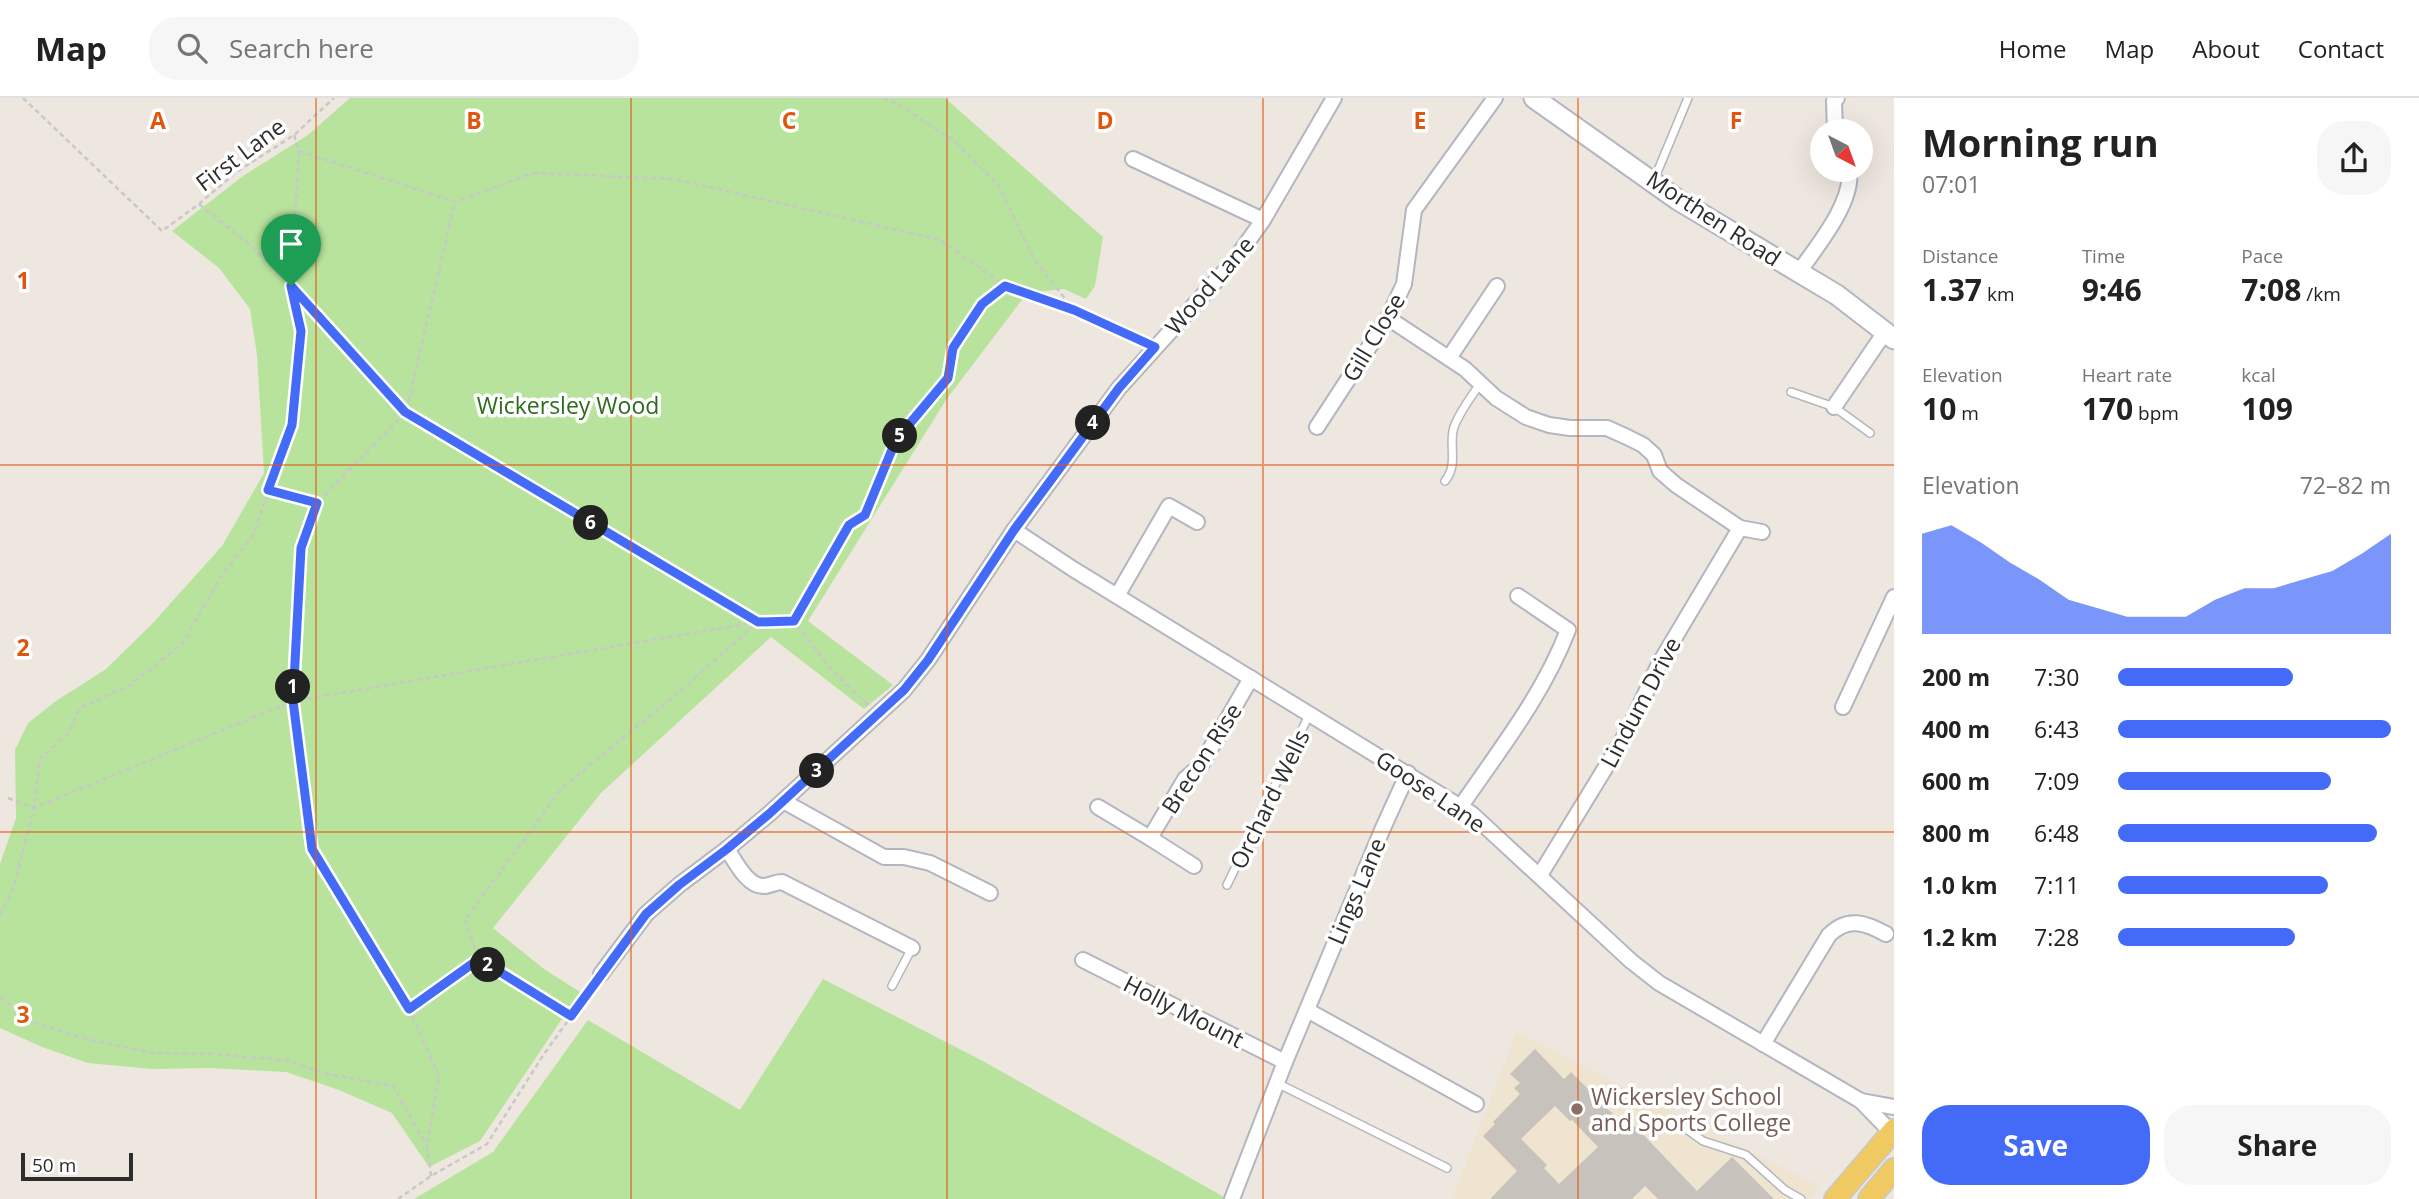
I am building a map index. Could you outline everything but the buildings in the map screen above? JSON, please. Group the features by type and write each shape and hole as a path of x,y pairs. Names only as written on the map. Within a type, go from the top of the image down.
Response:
{"main road":[{"name":"Morthen Road","path":"1534,98 1678,200 1837,296 1890,336"},
{"path":"1835,1199 1893,1133"},
{"path":"1869,1199 1894,1169"}],"street":[{"name":"Wood Lane","path":"601,974 646,914 783,801 904,690 928,660 1014,530 1119,388 1234,261 1263,220 1334,98"},
{"name":"Gill Close","path":"1317,427 1388,318 1404,284 1414,210 1495,98"},
{"path":"1835,119 1834,101 1837,98"},
{"path":"1133,159 1263,220"},
{"path":"1799,272 1845,200 1850,182"},
{"path":"1449,358 1497,286"},
{"path":"1388,318 1449,358 1496,398 1526,417 1549,425 1570,428 1607,428 1627,436 1654,455 1660,471 1676,485 1740,528 1762,532"},
{"path":"1834,407 1890,336"},
{"path":"1117,596 1169,506 1197,522"},
{"name":"Lindum Drive","path":"1540,875 1629,729 1659,664 1740,528"},
{"name":"Goose Lane","path":"1014,530 1461,806 1659,983 1861,1101 1893,1133"},
{"path":"1461,806 1536,697 1558,656 1568,630 1518,596"},
{"path":"1843,707 1894,597"},
{"name":"Brecon Rise","path":"1150,838 1185,779 1201,765 1251,678"},
{"name":"Lings Lane","path":"1231,1199 1285,1062 1408,773"},
{"path":"783,801 884,857 930,863 990,893"},
{"name":"Brecon Rise","path":"1098,807 1195,866"},
{"path":"727,849 750,881 757,885 782,882 912,948"},
{"path":"1763,1044 1835,929 1858,922 1867,923 1886,934"},
{"name":"Holly Mount","path":"1083,960 1285,1062"},
{"path":"1307,1010 1476,1104"},
{"name":"Goose Lane","path":"1861,1101 1894,1107"}],"lane":[{"path":"1653,180 1688,98"},
{"path":"1446,481 1454,457 1452,438 1455,426 1481,383"},
{"path":"1791,392 1834,407 1870,433"},
{"name":"Orchard Wells","path":"1227,885 1310,713"},
{"path":"892,986 912,948"},
{"path":"1277,1083 1447,1168"},
{"path":"1682,1126 1703,1141 1746,1155 1785,1190 1801,1199"}],"path":[{"name":"First Lane","path":"23,98 162,231 235,173 294,135 334,98"},
{"path":"883,98 901,106 954,141 999,186 1034,259 1074,310"},
{"path":"0,915 13,889 34,808 40,759 68,734 80,708 132,684 183,643 221,577 253,535 292,425 301,331 291,286 299,152 294,135"},
{"path":"299,152 455,202 533,173 674,180 941,240 1005,286 1074,310 1155,347"},
{"path":"431,1176 427,1146 439,1076 409,1009 312,849 293,701 301,548 317,503 405,412 455,202"},
{"path":"199,204 250,245 291,286 405,412 758,622"},
{"path":"794,621 849,525 865,515 896,440 948,378 953,348 982,304 1005,286"},
{"path":"268,490 317,503"},
{"path":"8,798 34,808 293,701 758,622 794,621"},
{"path":"794,621 828,666 856,691 878,716"},
{"path":"571,1016 479,959 465,920 561,789 678,693 758,622"},
{"path":"409,1009 479,959"},
{"path":"398,1199 431,1176 487,1144 544,1054 601,974"},
{"path":"0,997 32,1022 87,1040 152,1053 211,1054 285,1060 327,1074 393,1086 427,1146"}],"shaded area":[{"name":"Wickersley School and Sports College","path":"1516,1032 1820,1187 1809,1199 1452,1199"}],"green space":[{"name":"Wickersley Wood","path":"350,98 945,98 1103,237 1095,286 1086,299 1064,289 1027,293 946,400 808,621 893,685 864,709 771,637 601,793 493,928 544,969 580,992 480,1141 429,1167 392,1113 339,1090 286,1072 210,1068 152,1069 88,1063 42,1047 0,1028 0,864 16,818 15,750 28,723 56,701 106,669 151,625 222,546 264,473 257,355 250,309 219,268 172,231 243,176 308,135"},
{"path":"823,979 981,1060 1224,1199 414,1199 493,1152 588,1020 740,1110"}],"place":[{"name":"Wickersley School and Sports College","path":"1577,1109"}],"route":[{"path":"291,286 405,412 758,622 794,621 849,525 865,515 896,440 948,378 953,348 982,304 1005,286 1074,310 1155,347 1119,388 1014,530 928,660 904,690 769,814 646,914 571,1016 479,959 409,1009 312,849 293,701 301,548 317,503 268,490 292,425 301,331 291,286"}]}
